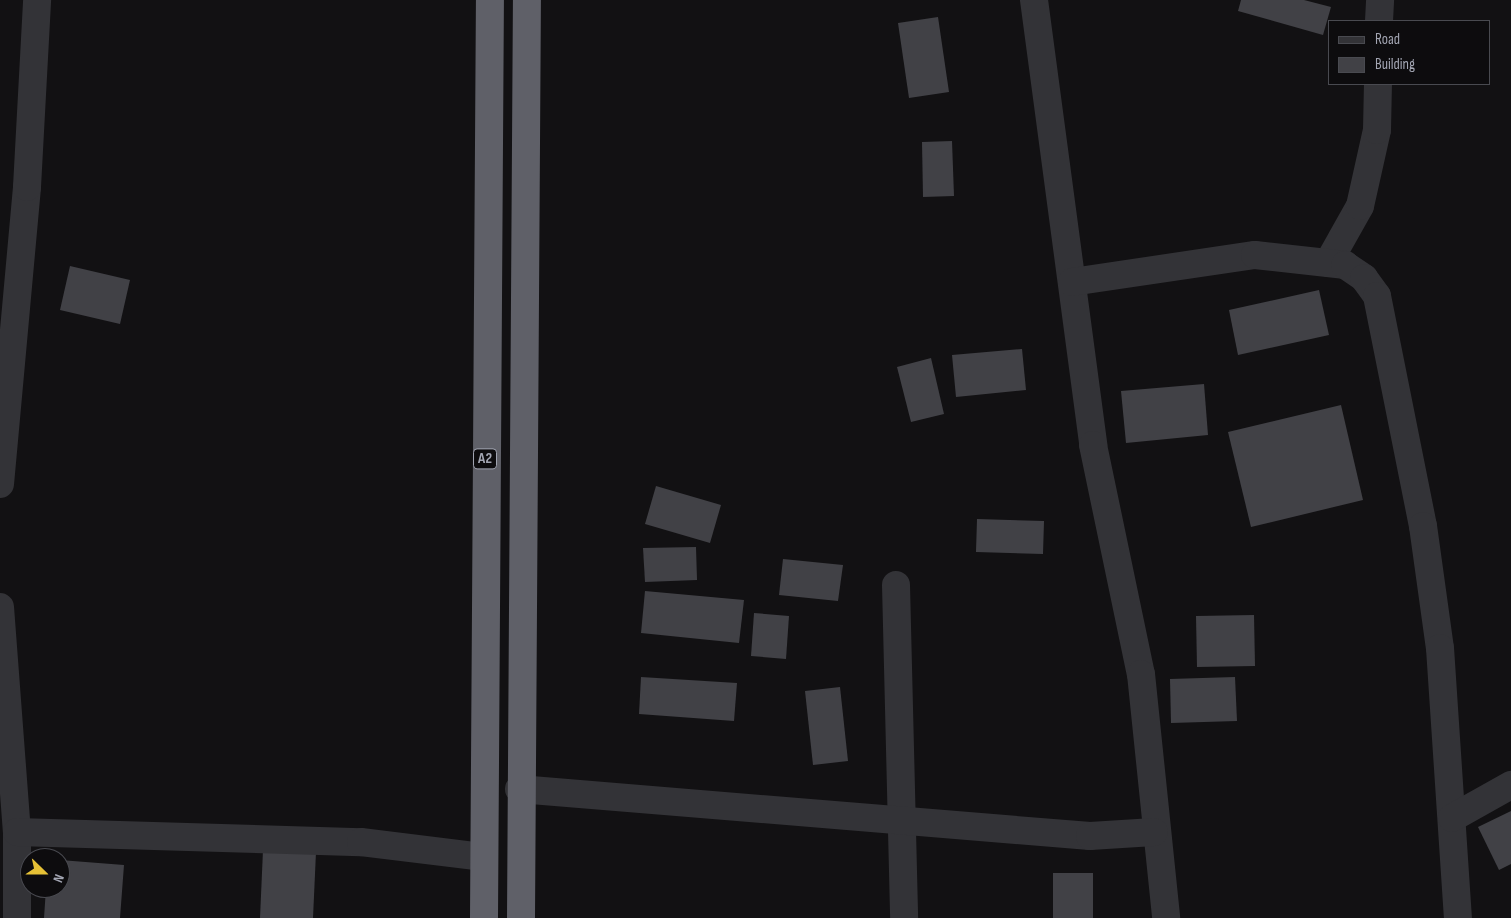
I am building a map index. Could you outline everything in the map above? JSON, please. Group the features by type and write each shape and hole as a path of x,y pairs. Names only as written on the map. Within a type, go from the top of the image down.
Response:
{"highway":[{"name":"A2","path":"484,918 490,0"},
{"path":"522,918 520,789 528,0"}],"street":[{"path":"0,484 27,187 37,0"},
{"path":"1034,0 1062,230 1072,282 1093,445 1141,674 1154,832 1166,918"},
{"path":"1379,20 1380,0"},
{"path":"1328,263 1360,206 1377,130 1378,85"},
{"path":"1072,282 1255,256 1345,265 1364,278 1377,296 1435,608 1458,918"},
{"path":"896,585 898,820 904,918"},
{"path":"0,607 7,783 16,832 17,918"},
{"path":"1452,818 1511,785"},
{"path":"520,789 1090,836 1154,832"},
{"path":"16,832 361,842 484,857"}],"building":[{"path":"1241,0 1304,0 1331,7 1323,35 1238,11"},
{"path":"938,17 949,92 909,98 898,23"},
{"path":"952,141 954,196 923,197 922,142"},
{"path":"70,266 130,280 120,324 60,310"},
{"path":"1319,290 1329,335 1238,355 1229,310"},
{"path":"1022,349 1026,390 956,397 952,355"},
{"path":"931,358 944,414 911,422 897,367"},
{"path":"1204,384 1208,435 1126,443 1121,391"},
{"path":"1341,405 1363,500 1251,527 1228,432"},
{"path":"656,486 721,505 710,543 645,524"},
{"path":"977,519 1044,521 1043,554 976,552"},
{"path":"696,547 697,580 645,582 643,548"},
{"path":"783,559 843,565 838,601 779,595"},
{"path":"645,591 744,600 739,643 641,633"},
{"path":"754,613 789,616 786,659 751,656"},
{"path":"1254,615 1255,666 1197,667 1196,616"},
{"path":"641,677 737,683 734,721 639,714"},
{"path":"1235,677 1237,721 1171,723 1170,679"},
{"path":"840,687 848,761 813,765 805,691"},
{"path":"1511,811 1511,864 1499,870 1478,827"},
{"path":"263,850 316,852 313,918 260,918"},
{"path":"70,861 124,865 120,918 44,918 45,898 70,898"},
{"path":"1053,873 1093,873 1093,918 1053,918"}]}
